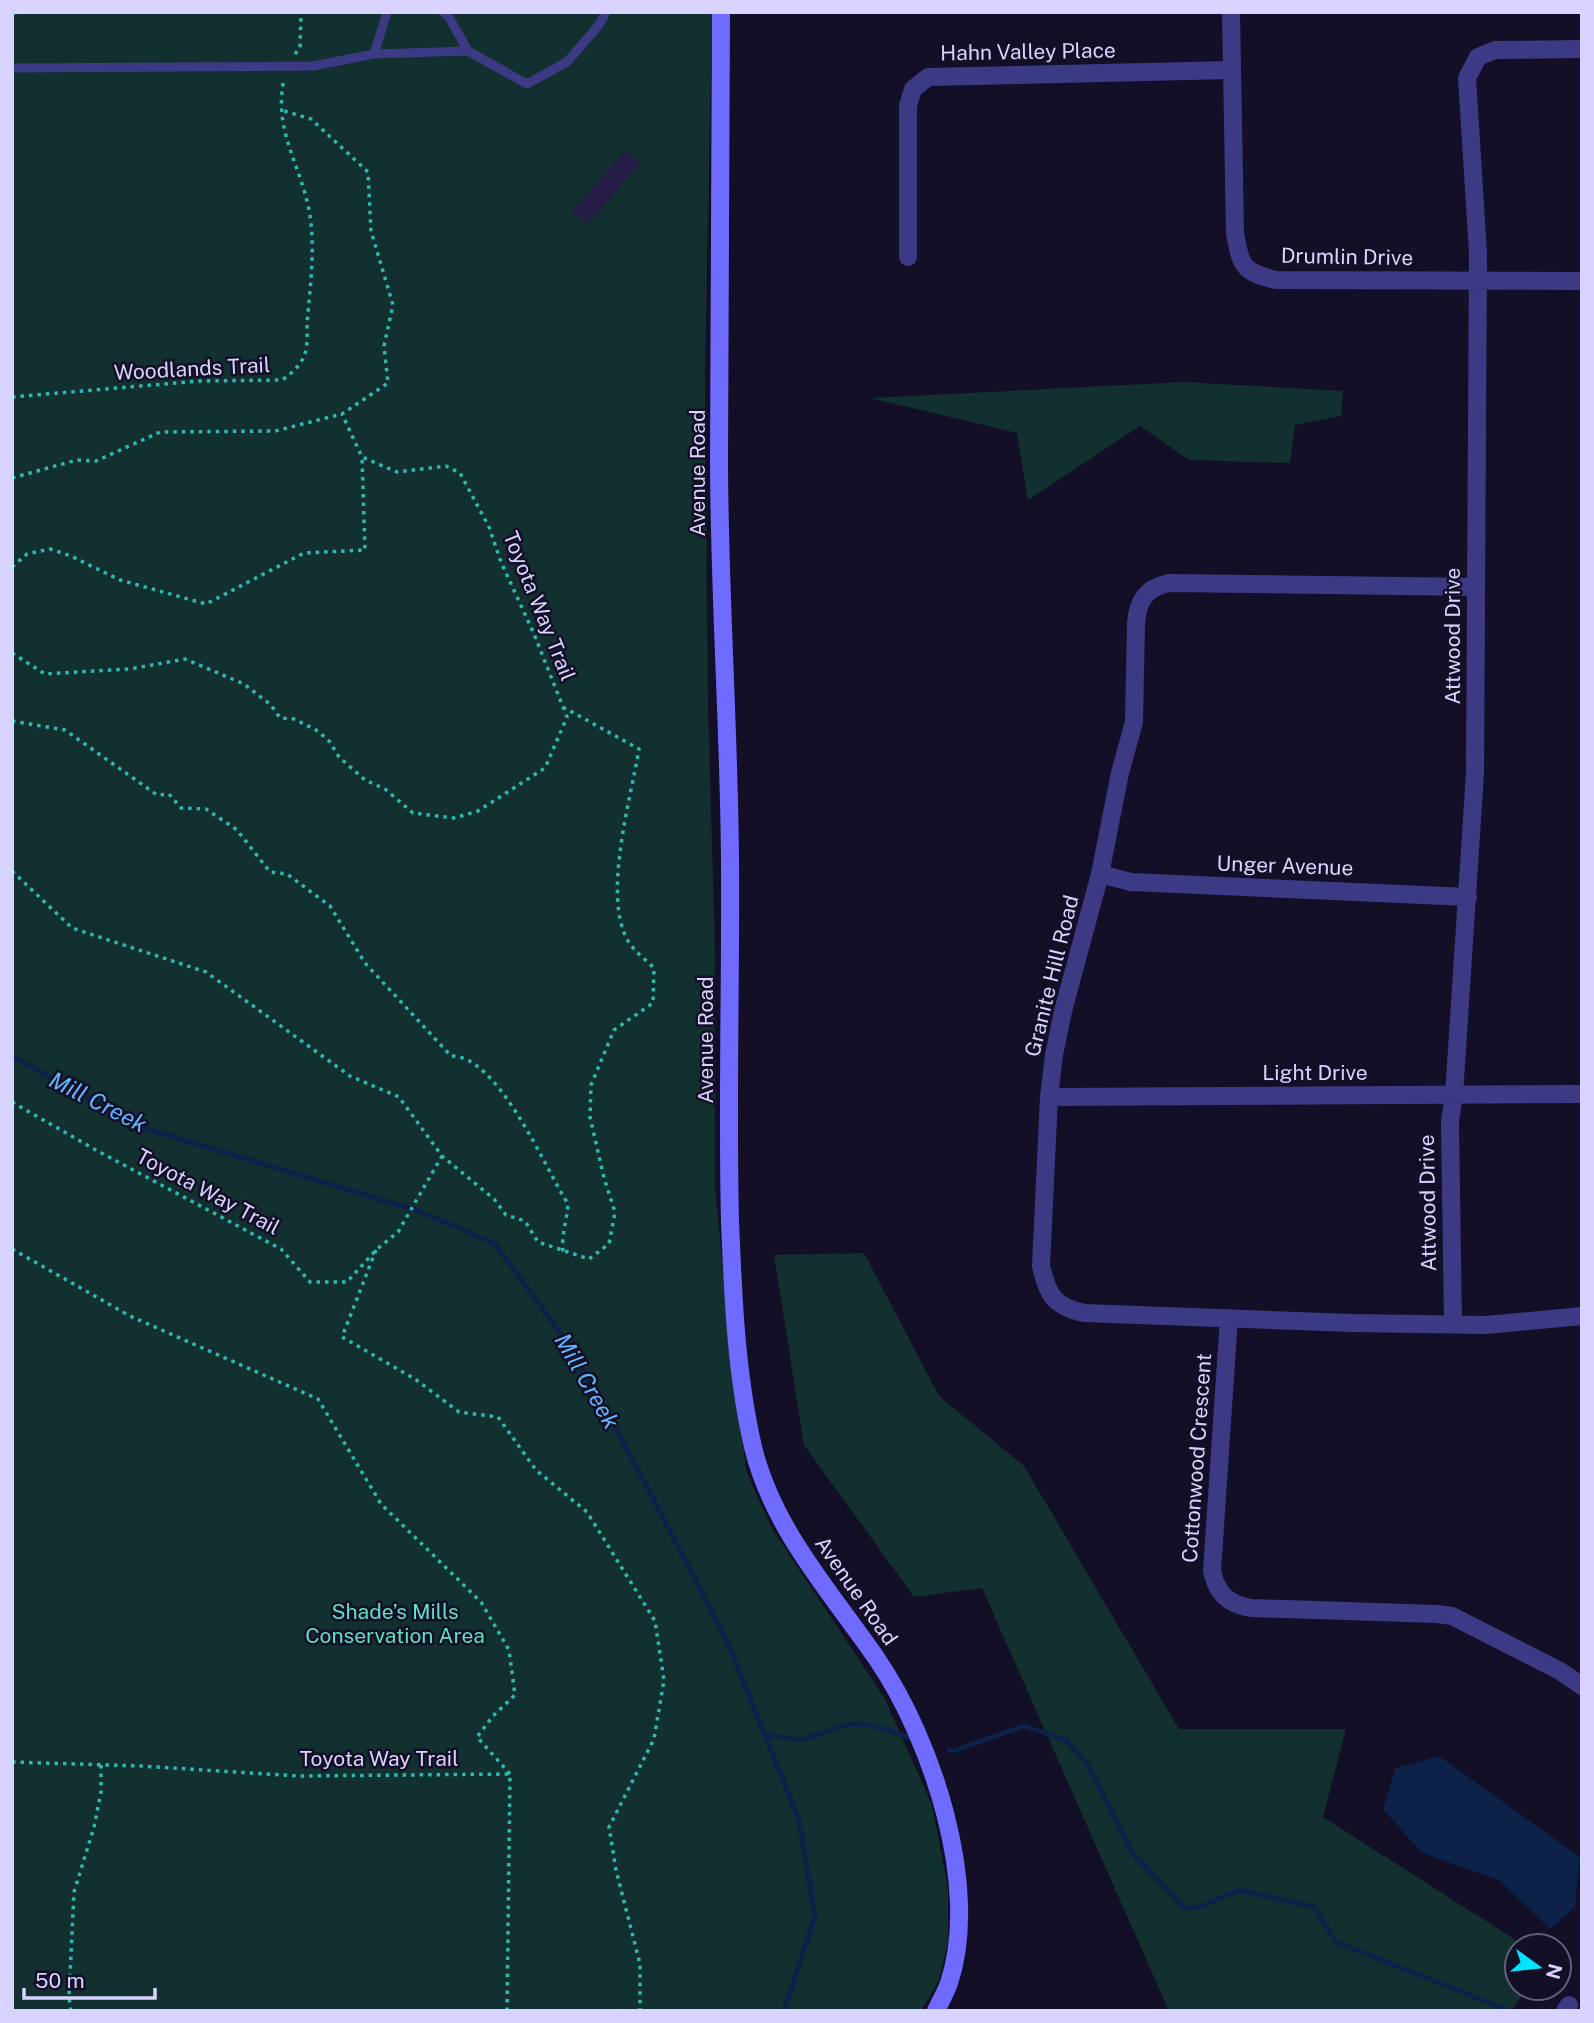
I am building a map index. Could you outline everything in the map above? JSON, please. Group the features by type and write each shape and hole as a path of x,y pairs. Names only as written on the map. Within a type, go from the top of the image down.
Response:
{"street":[{"name":"Avenue Road","path":"721,12 719,457 730,856 728,1141 737,1349 748,1424 766,1488 788,1534 880,1663 909,1714 935,1777 952,1849 959,1908 957,1947 949,1984 936,2011"},
{"name":"Drumlin Drive","path":"1231,12 1235,233 1240,259 1254,275 1276,281 1582,281"},
{"name":"Attwood Drive","path":"1453,1324 1450,1121 1454,1095 1475,773 1478,253 1467,78 1478,57 1495,50 1582,49"},
{"name":"Hahn Valley Place","path":"908,257 908,106 913,89 928,77 1233,70"},
{"name":"Granite Hill Road","path":"1475,587 1183,583 1155,586 1144,594 1138,608 1134,722 1120,773 1100,874 1063,1010 1054,1055 1049,1097 1041,1266 1047,1293 1066,1309 1084,1313 1486,1325 1582,1316"},
{"name":"Unger Avenue","path":"1100,874 1131,882 1468,897"},
{"name":"Light Drive","path":"1049,1097 1582,1094"},
{"name":"Cottonwood Crescent","path":"1229,1318 1212,1571 1215,1585 1224,1598 1237,1606 1251,1608 1452,1616 1560,1671 1582,1686"}],"lane":[{"path":"374,54 387,12"},
{"path":"443,12 468,51 527,84 567,62 599,25 606,12"},
{"path":"12,68 313,66 374,54 468,51"}],"path":[{"path":"12,13 28,12"},
{"name":"Woodlands Trail","path":"12,397 199,380 282,380 292,373 305,355 314,241 303,183 283,130 281,110 287,66 300,47 301,12"},
{"path":"12,478 76,460 96,461 160,432 275,431 342,414 388,383 384,346 393,304 371,231 368,172 311,119 281,110"},
{"path":"12,566 27,554 50,549 71,556 120,580 206,604 304,553 365,550 362,457 342,414"},
{"name":"Toyota Way Trail","path":"12,871 72,928 206,972 350,1076 399,1097 442,1156 494,1199 506,1214 525,1221 538,1242 589,1259 609,1244 615,1212 590,1117 591,1085 614,1030 653,1003 654,968 628,941 617,910 618,865 639,749 563,706 501,562 489,527 460,473 446,466 397,471 362,457"},
{"path":"12,653 45,674 130,669 185,659 210,668 244,684 271,705 280,718 294,719 318,731 330,742 339,757 365,780 385,789 414,813 454,818 478,811 545,768 567,717 563,706"},
{"path":"12,721 65,730 157,795 169,794 181,808 206,809 237,830 270,872 287,874 330,906 365,963 424,1029 451,1056 460,1056 484,1070 506,1097 568,1204 567,1221 561,1236 563,1252"},
{"name":"Toyota Way Trail","path":"12,1102 281,1250 310,1282 347,1282 376,1250 398,1232 442,1156"},
{"path":"12,1249 130,1316 318,1399 381,1504 481,1602 509,1650 515,1695 493,1716 477,1737 510,1774 507,2011"},
{"name":"Toyota Way Trail","path":"376,1250 342,1337 415,1379 459,1412 498,1417 536,1471 587,1512 654,1621 664,1679 654,1739 609,1827 616,1870 640,1964 640,2011"},
{"name":"Toyota Way Trail","path":"12,1762 298,1776 510,1774"},
{"path":"71,2011 69,1997 74,1892 94,1827 101,1792 101,1765"}],"green space":[{"name":"Shade’s Mills Conservation Area","path":"12,12 712,12 705,376 708,706 715,950 715,1188 736,1401 747,1473 771,1527 885,1699 932,1805 948,1889 948,1942 939,1980 921,2011 12,2011"},
{"path":"1184,382 1343,391 1341,416 1295,425 1290,463 1189,460 1140,426 1028,500 1017,433 870,398"},
{"path":"864,1253 939,1396 1024,1466 1179,1729 1346,1729 1323,1817 1503,1932 1503,2002 1518,2002 1512,2011 1169,2011 982,1588 914,1597 804,1445 774,1255"}],"water":[{"path":"1439,1756 1580,1857 1575,1907 1550,1929 1499,1880 1422,1853 1383,1809 1396,1768"}],"building":[{"path":"625,151 640,164 587,224 572,211"}],"waterway":[{"name":"Mill Creek","path":"12,1056 137,1126 419,1211 495,1244 564,1338 635,1464 727,1641 799,1820 815,1916 784,2011"},
{"path":"766,1735 802,1740 848,1724 871,1725 908,1737"},
{"path":"949,1750 953,1751 1024,1726 1066,1740 1086,1762 1133,1854 1185,1908 1200,1907 1239,1890 1314,1907 1336,1942 1510,2011"}]}
